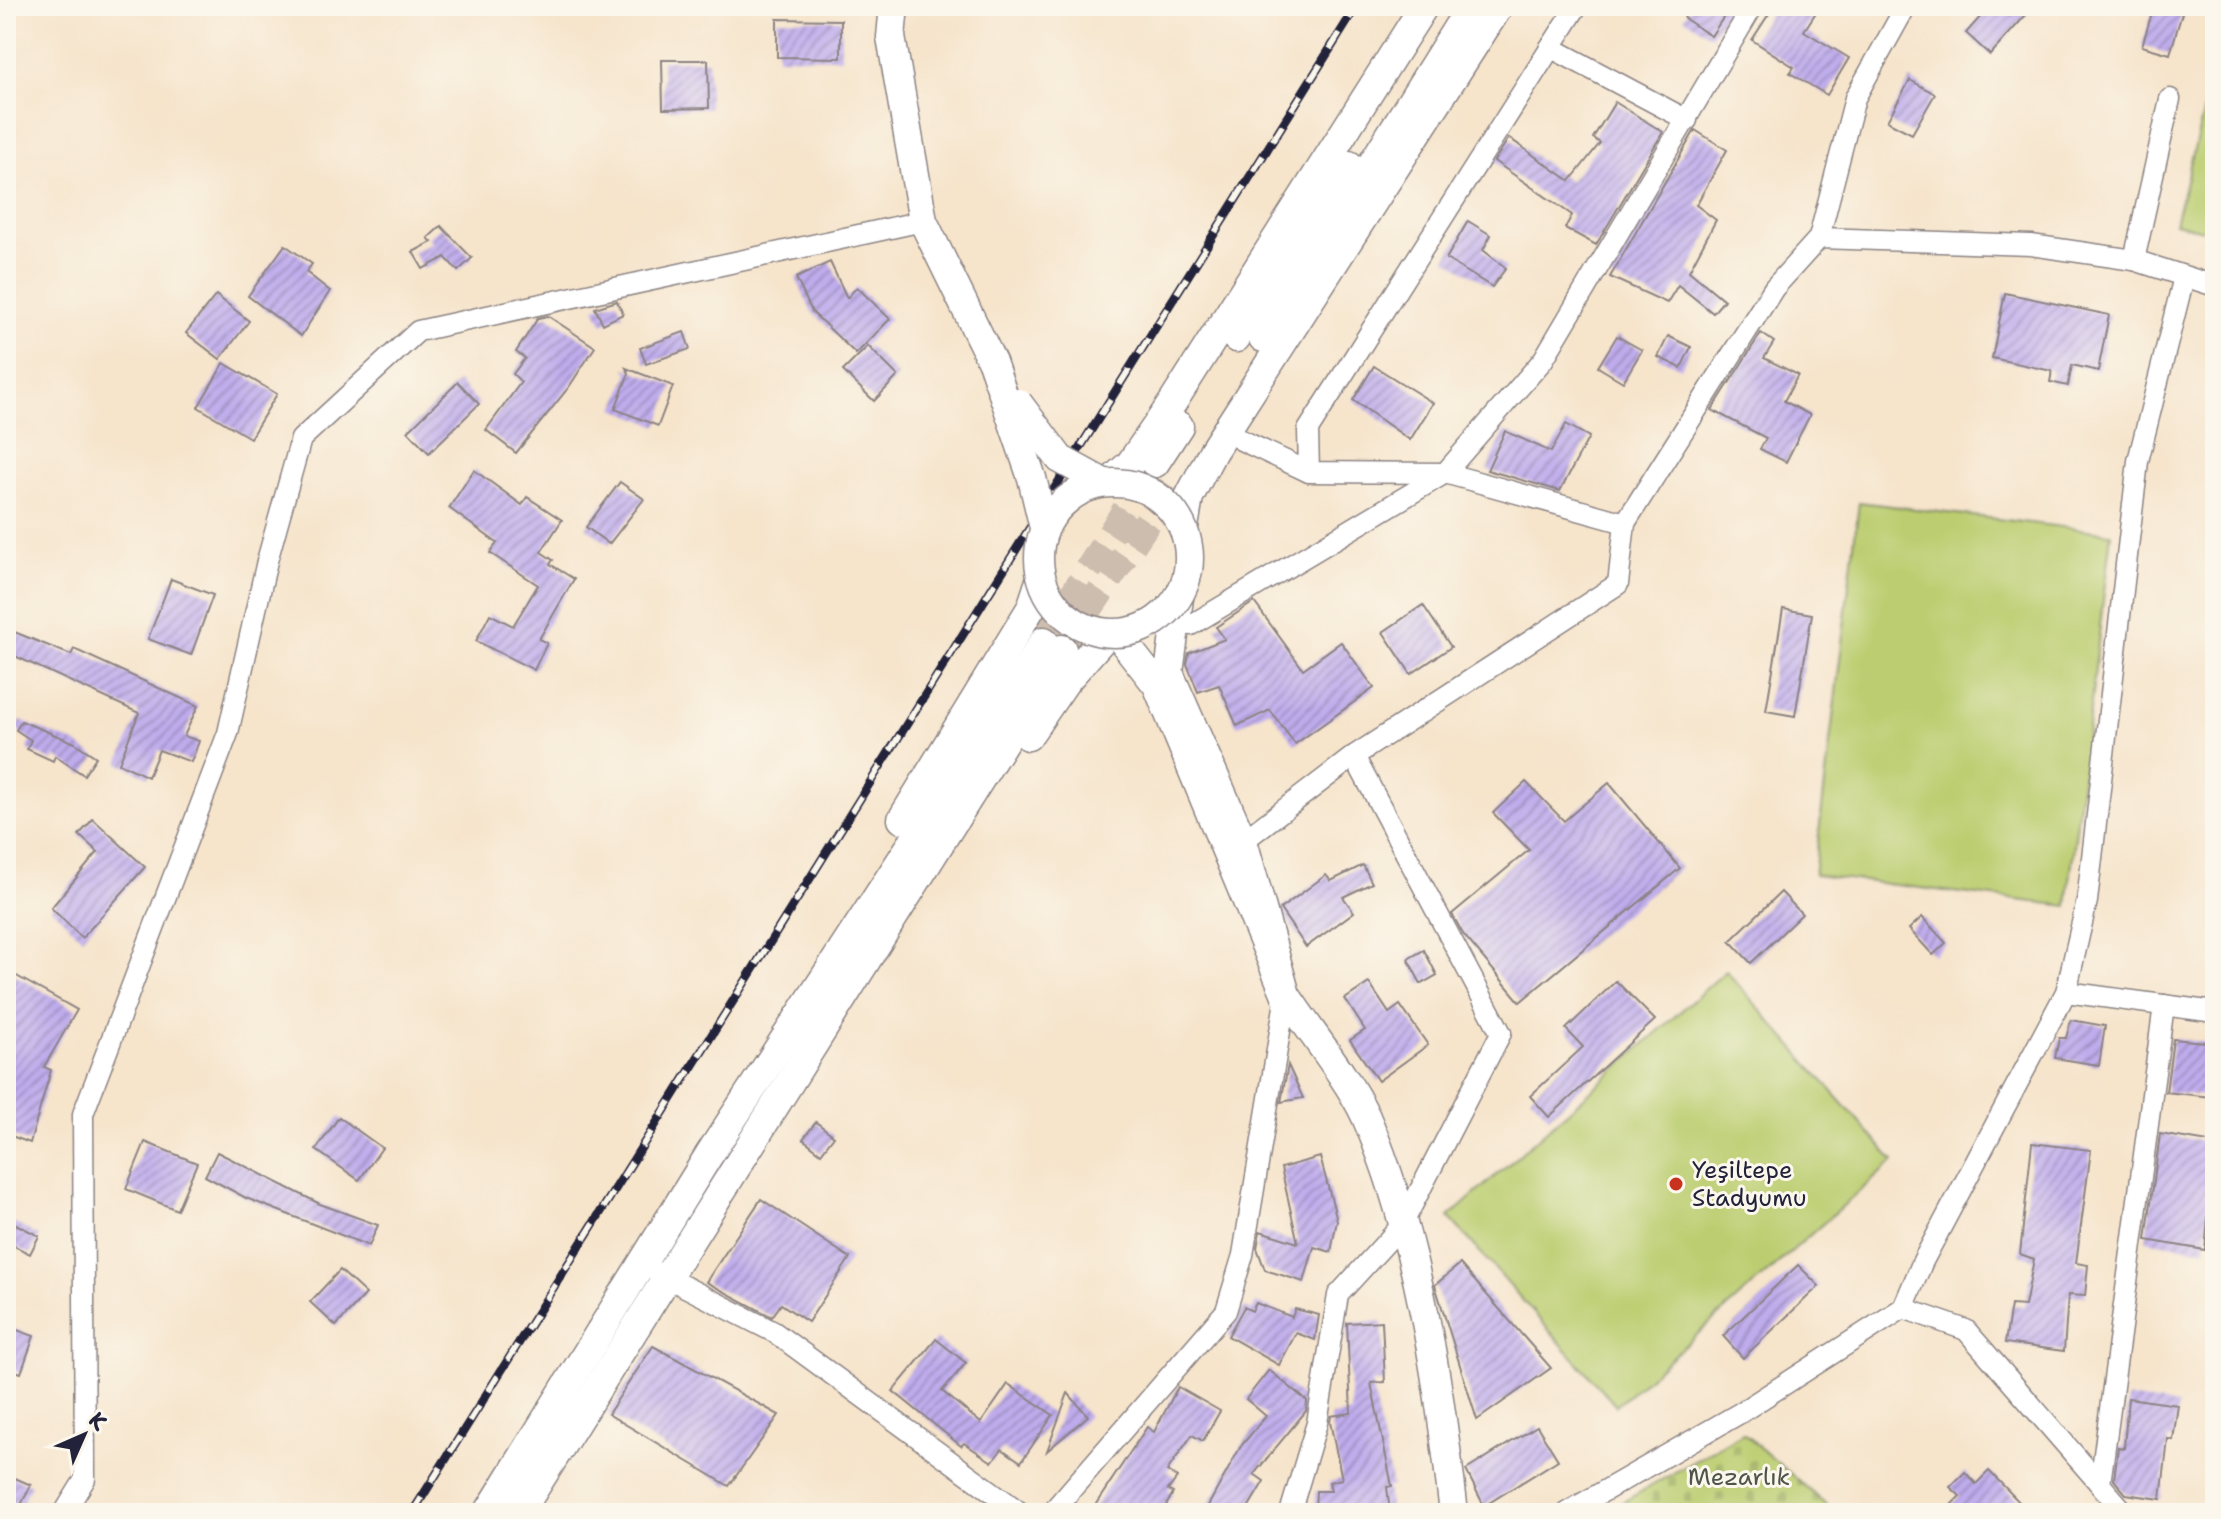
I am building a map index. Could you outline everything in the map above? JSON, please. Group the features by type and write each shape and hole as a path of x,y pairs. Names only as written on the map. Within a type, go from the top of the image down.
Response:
{"main road":[{"path":"894,6 891,37 923,221 992,362 1036,432 1060,459 1106,482 1127,483 1151,491 1170,506 1184,527"},
{"path":"1179,598 1152,623 1112,633 1092,630 1070,619 1052,601 1041,578 1038,552 1044,528 1057,507 1077,491 1106,482 1130,464 1173,402 1424,6"},
{"path":"1451,6 1166,471 1471,6"},
{"path":"1454,1513 1439,1382 1402,1225 1365,1115 1286,995 1169,673 1179,598 1189,563 1184,527 1189,497 1213,451 1499,6"},
{"path":"992,362 1032,478 1044,528"},
{"path":"642,1264 760,1047 978,697 1031,608 1041,578"},
{"path":"667,1280 728,1199 853,1011 996,781 1065,682 1112,633"},
{"path":"1112,633 1157,685 1214,798 1243,841 1286,995"},
{"path":"488,1513 642,1264 941,794 1053,645 667,1280 519,1513"}],"street":[{"path":"1309,472 1308,430 1577,6"},
{"path":"1191,625 1445,473 1543,360 1753,6"},
{"path":"1243,841 1354,756 1618,584 1625,523 1774,288 1819,238 1855,98 1906,6"},
{"path":"1550,47 1687,120"},
{"path":"2134,260 2170,99"},
{"path":"64,1513 85,1479 83,1114 228,733 267,561 301,439 418,331 923,221"},
{"path":"1819,238 2031,245 2134,260 2215,286"},
{"path":"1566,1513 1740,1413 1903,1308 1923,1261 2066,992 2087,901 2138,461 2184,277"},
{"path":"1241,440 1309,472 1445,473 1625,523"},
{"path":"1290,1513 1317,1423 1338,1295 1402,1225 1501,1033 1354,756"},
{"path":"2066,992 2215,1012"},
{"path":"1051,1513 1226,1311 1243,1255 1286,995"},
{"path":"2100,1484 2164,1005"},
{"path":"642,1264 667,1280 774,1332 1021,1513"},
{"path":"1903,1308 1966,1330 2125,1513"}],"green space":[{"path":"2215,68 2215,233 2175,223"},
{"path":"1859,502 2111,533 2067,906 1814,875"},
{"path":"1726,971 1894,1161 1616,1406 1449,1217"},
{"name":"Mezarlık","path":"1743,1433 1836,1513 1604,1513"}],"building":[{"path":"1691,6 1731,6 1711,36 1684,18"},
{"path":"1774,6 1820,6 1804,31 1849,58 1827,95 1790,73 1794,67 1752,40"},
{"path":"1990,6 2034,6 1990,55 1966,33"},
{"path":"2154,6 2184,6 2170,54 2142,46"},
{"path":"777,19 841,20 841,58 777,57"},
{"path":"662,60 708,60 709,108 663,109"},
{"path":"1910,80 1935,94 1912,134 1887,121"},
{"path":"1615,102 1663,132 1596,245 1565,228 1572,215 1494,161 1509,138 1570,181 1600,143 1593,138"},
{"path":"1695,130 1727,150 1696,205 1716,220 1689,271 1724,300 1713,313 1678,285 1667,303 1610,277"},
{"path":"1468,221 1491,235 1483,250 1506,268 1492,287 1446,259"},
{"path":"441,226 472,258 458,271 445,257 423,269 413,252 432,242 428,238"},
{"path":"285,245 312,264 306,272 330,291 301,336 248,296"},
{"path":"830,262 847,298 857,287 890,319 856,354 812,312 796,278"},
{"path":"2005,293 2109,315 2098,371 2072,365 2068,386 2050,382 2052,371 1992,358"},
{"path":"216,295 249,321 220,359 186,333"},
{"path":"617,301 623,314 603,324 595,308"},
{"path":"548,316 595,347 569,387 516,453 486,430 521,382 513,374 525,358 516,352 538,318"},
{"path":"684,332 690,349 646,364 640,348"},
{"path":"1761,333 1774,342 1764,358 1798,375 1784,401 1810,415 1786,462 1760,449 1766,438 1712,410"},
{"path":"1617,336 1642,350 1623,382 1598,367"},
{"path":"1668,336 1691,347 1681,368 1658,357"},
{"path":"868,346 898,376 874,401 843,371"},
{"path":"224,363 277,394 250,438 198,407"},
{"path":"1374,366 1433,403 1410,440 1353,400"},
{"path":"626,368 673,386 658,426 615,409 629,373"},
{"path":"458,382 479,404 429,453 408,431"},
{"path":"1566,424 1589,437 1560,491 1487,470 1505,431 1551,452"},
{"path":"474,470 522,505 527,497 562,520 541,552 553,560 550,564 574,579 539,639 547,643 534,670 476,641 490,614 513,626 538,585 490,553 497,543 449,508"},
{"path":"620,482 644,499 609,544 586,527"},
{"path":"171,579 213,595 191,655 148,639"},
{"path":"1254,602 1303,669 1341,642 1374,688 1295,744 1270,710 1237,726 1219,685 1198,692 1187,664 1189,653 1225,639 1216,627"},
{"path":"1423,605 1451,647 1411,674 1383,632"},
{"path":"1783,609 1812,614 1795,716 1766,711"},
{"path":"12,631 71,655 74,649 198,706 184,736 199,741 191,762 159,750 148,777 119,763 139,713 6,652"},
{"path":"21,721 75,743 96,757 84,775 55,756 53,761 27,749 31,740 16,730"},
{"path":"1526,782 1564,821 1609,783 1680,868 1520,1002 1463,934 1452,914 1529,850 1493,813"},
{"path":"93,819 145,867 82,938 51,908 98,852 79,835"},
{"path":"1363,865 1372,883 1343,897 1354,912 1306,947 1280,909 1326,875 1331,881"},
{"path":"1781,892 1802,914 1751,963 1730,941"},
{"path":"1922,917 1946,943 1933,955 1909,929"},
{"path":"1424,950 1437,975 1421,984 1408,959"},
{"path":"13,974 77,1010 44,1067 51,1070 30,1143 6,1134 6,987"},
{"path":"1616,981 1655,1020 1549,1117 1530,1096 1583,1047 1566,1029"},
{"path":"1369,983 1389,1013 1400,1005 1428,1045 1378,1081 1350,1040 1365,1030 1345,999"},
{"path":"2071,1020 2105,1026 2099,1065 2055,1058 2059,1038 2066,1038"},
{"path":"2173,1039 2215,1043 2211,1097 2166,1092"},
{"path":"1288,1065 1303,1098 1281,1102"},
{"path":"339,1117 382,1148 359,1180 316,1150"},
{"path":"816,1122 834,1136 821,1153 803,1139"},
{"path":"2160,1134 2215,1143 2205,1250 2146,1240"},
{"path":"145,1142 197,1163 177,1210 126,1189"},
{"path":"2032,1143 2091,1150 2076,1263 2088,1265 2085,1296 2068,1295 2064,1351 2005,1343 2011,1305 2025,1306 2034,1259 2020,1254"},
{"path":"217,1152 320,1204 378,1225 369,1246 246,1198 205,1176"},
{"path":"1320,1157 1337,1220 1331,1252 1314,1247 1304,1282 1265,1270 1257,1248 1260,1231 1298,1243 1281,1168"},
{"path":"761,1199 850,1258 808,1322 781,1304 772,1317 706,1282"},
{"path":"6,1219 39,1236 30,1254 6,1242"},
{"path":"1460,1264 1551,1368 1477,1420 1435,1285"},
{"path":"1798,1265 1819,1286 1743,1358 1723,1336"},
{"path":"340,1270 366,1294 336,1326 310,1302"},
{"path":"1256,1303 1292,1317 1295,1309 1319,1315 1315,1340 1296,1333 1279,1365 1228,1336 1244,1307 1252,1311"},
{"path":"1382,1321 1385,1382 1371,1383 1392,1486 1387,1487 1390,1513 1315,1508 1316,1491 1331,1491 1329,1482 1342,1479 1330,1422 1331,1416 1351,1413 1347,1323"},
{"path":"6,1326 34,1336 21,1373 6,1368"},
{"path":"936,1339 966,1363 942,1391 981,1423 1008,1384 1053,1415 1021,1462 1002,1449 992,1462 964,1443 961,1446 893,1391"},
{"path":"653,1346 779,1415 729,1486 608,1414"},
{"path":"1269,1370 1307,1401 1306,1411 1254,1474 1264,1481 1245,1513 1204,1513 1241,1446 1266,1416 1246,1399"},
{"path":"1178,1387 1220,1411 1203,1441 1192,1435 1167,1471 1177,1478 1168,1490 1173,1493 1162,1513 1090,1513 1147,1427 1154,1432"},
{"path":"1068,1393 1088,1416 1047,1451"},
{"path":"2128,1398 2178,1405 2173,1440 2168,1439 2161,1499 2126,1494 2114,1480 2118,1447 2124,1448"},
{"path":"1537,1426 1558,1460 1484,1506 1466,1470"},
{"path":"1989,1471 2030,1513 1943,1513 1960,1496 1950,1487 1965,1472 1976,1484"},
{"path":"6,1474 31,1485 17,1513 6,1513"}],"tunnel":[{"path":"1044,641 1155,463"},
{"path":"1062,649 1177,478"}],"railway":[{"path":"412,1513 1357,6"}],"place":[{"name":"Yeşiltepe Stadyumu","path":"1676,1184"}]}
